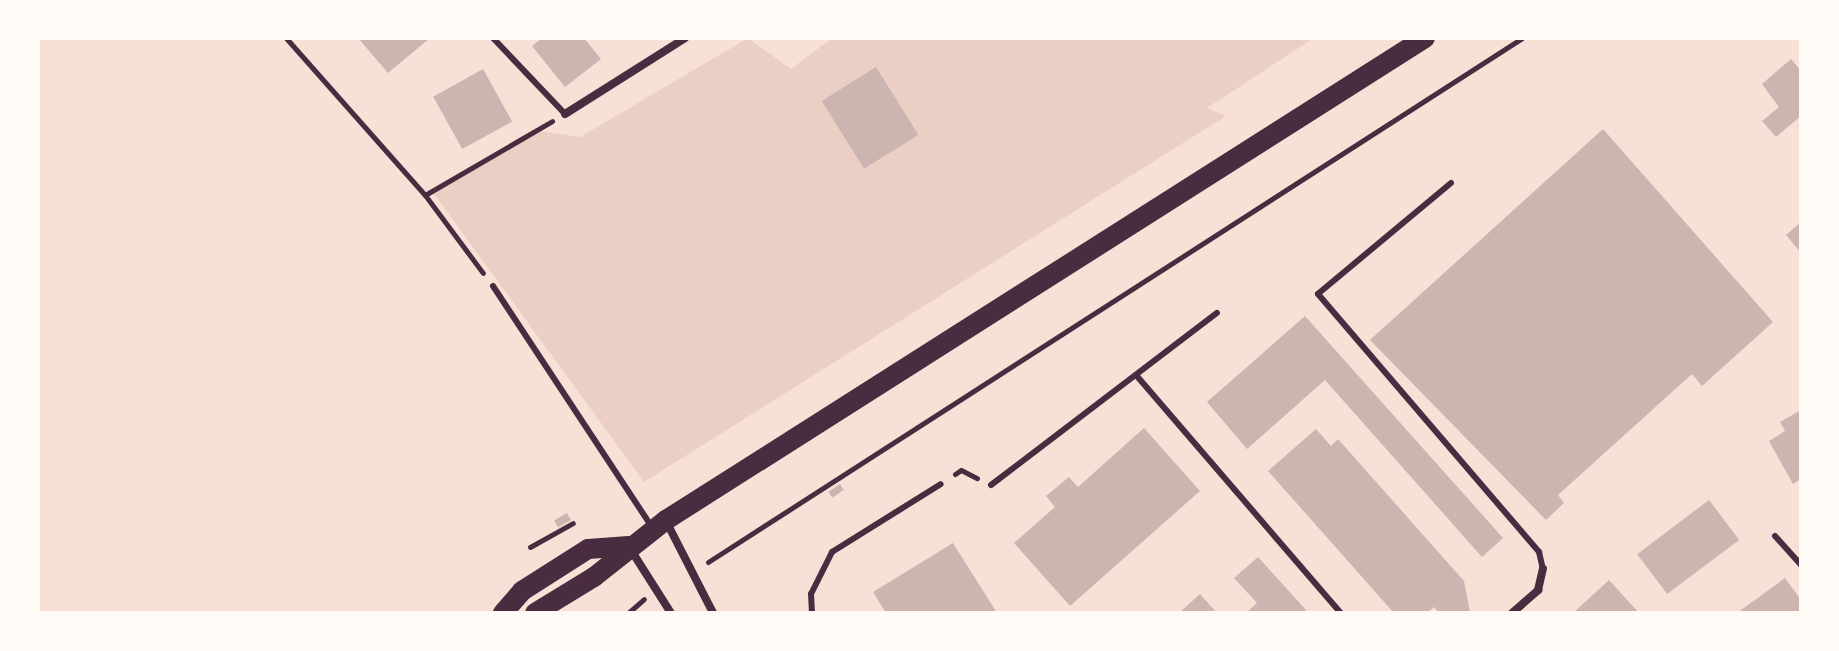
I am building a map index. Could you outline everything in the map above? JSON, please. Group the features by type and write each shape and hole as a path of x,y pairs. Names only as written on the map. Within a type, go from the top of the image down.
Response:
{"main road":[{"path":"535,613 594,577 660,524 1425,38"},
{"path":"503,613 522,591 588,549 629,546"}],"street":[{"path":"565,114 685,38"},
{"path":"660,524 694,571 713,613"},
{"path":"629,546 671,613"},
{"path":"1512,613 1538,590 1543,569"}],"lane":[{"path":"493,38 565,114"},
{"path":"1451,183 1318,294 1539,552 1543,569"},
{"path":"493,286 660,524"},
{"path":"991,485 1217,313"},
{"path":"1136,375 1341,613"},
{"path":"812,613 811,594 832,552 941,484"},
{"path":"1775,536 1801,565"}],"path":[{"path":"286,38 425,195 493,286"},
{"path":"694,571 1522,38"},
{"path":"425,195 565,114"},
{"path":"941,484 961,470 991,485"},
{"path":"530,547 573,523"},
{"path":"628,613 628,607 658,591"}],"shaded area":[{"path":"748,38 791,69 832,38 1314,38 1207,108 1226,116 644,482 432,191 533,130 580,137"}],"building":[{"path":"358,38 430,38 388,73"},
{"path":"542,38 584,38 601,59 565,87 532,46"},
{"path":"1791,59 1801,71 1801,116 1776,137 1762,121 1779,107 1762,84"},
{"path":"876,67 918,135 864,169 822,101"},
{"path":"483,69 512,121 462,149 433,97"},
{"path":"1603,129 1773,322 1702,386 1692,374 1558,495 1564,503 1546,520 1370,340"},
{"path":"1801,222 1801,253 1786,235"},
{"path":"1305,316 1503,538 1482,557 1325,380 1247,449 1207,402"},
{"path":"1801,410 1801,479 1793,484 1769,441 1785,431 1780,422"},
{"path":"1144,428 1200,491 1070,606 1014,543 1055,507 1046,496 1069,477 1078,487"},
{"path":"1316,429 1331,446 1338,439 1464,581 1470,612 1439,613 1434,607 1427,613 1394,613 1268,471"},
{"path":"840,484 844,490 832,498 828,492"},
{"path":"1709,500 1739,540 1667,594 1637,554"},
{"path":"567,513 571,520 558,527 554,520"},
{"path":"953,543 997,613 886,613 873,592"},
{"path":"1258,557 1306,610 1302,613 1246,613 1257,603 1234,578"},
{"path":"1785,578 1801,600 1801,613 1737,613"},
{"path":"1609,580 1639,613 1573,613"},
{"path":"1200,594 1217,613 1179,613"}]}
